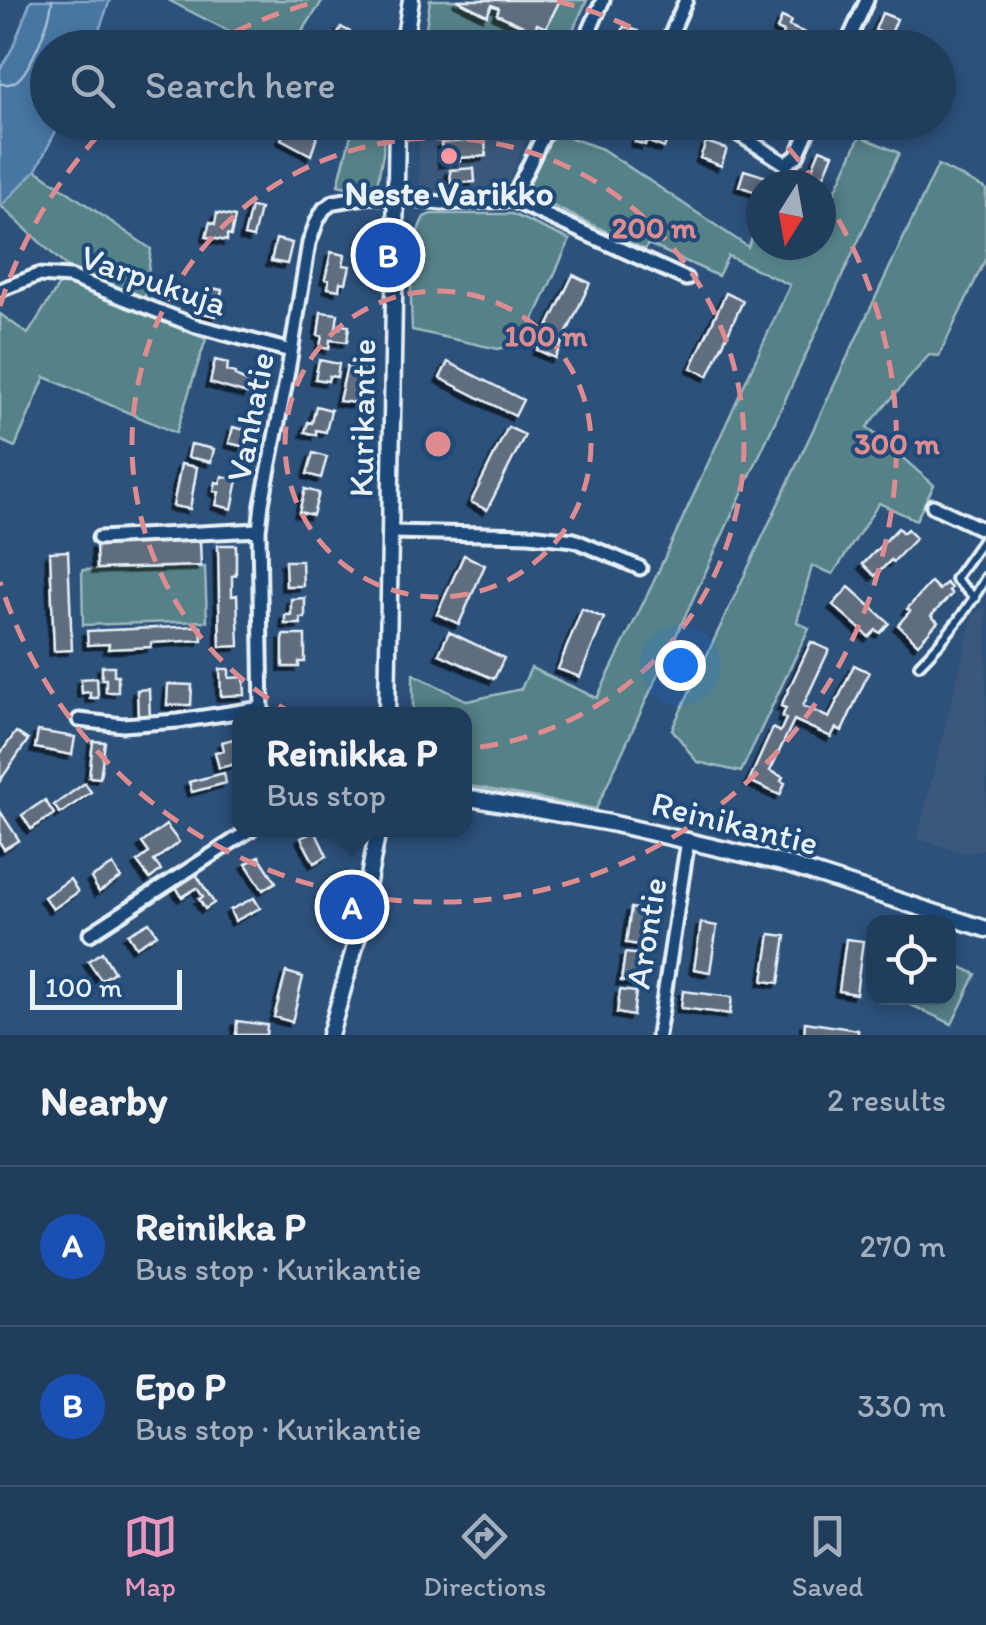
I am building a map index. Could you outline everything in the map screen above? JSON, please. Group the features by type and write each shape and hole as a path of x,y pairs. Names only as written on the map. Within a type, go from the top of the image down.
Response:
{"street":[{"path":"406,30 411,0"},
{"path":"590,30 603,0"},
{"path":"672,30 686,0"},
{"path":"854,30 867,0"},
{"name":"Kurikantie","path":"387,707 396,140"},
{"path":"512,200 541,140"},
{"path":"748,140 786,164 796,156 804,140"},
{"name":"Vanhatie","path":"262,707 259,530 309,243 324,209 334,202 371,196 396,199"},
{"path":"396,199 442,203 512,200 686,279"},
{"name":"Varpukuja","path":"0,290 38,275 70,278 196,326 291,351"},
{"path":"933,506 986,533"},
{"path":"100,538 259,530"},
{"path":"390,532 529,535 574,540 640,568"},
{"path":"79,720 123,725 232,714"},
{"name":"Reinikantie","path":"472,799 688,840 782,864 986,929"},
{"path":"90,934 239,837"},
{"path":"330,1035 358,939 377,837"},
{"name":"Arontie","path":"658,1035 688,840"}],"lane":[{"path":"975,598 955,579 986,533"},
{"path":"918,665 943,640 975,598 986,576"}],"shaded area":[{"path":"419,140 525,140 508,183 495,190 440,196 420,190"},
{"path":"986,605 986,848 968,854 917,839 973,616"}],"green space":[{"path":"168,0 323,0 303,30 227,30"},
{"path":"430,0 587,0 573,30 426,30"},
{"path":"350,140 383,140 377,185 355,189 338,185"},
{"path":"550,140 577,140 602,149 746,246 746,260 836,260 836,190 858,140 869,140 899,153 596,809 472,786 472,707 413,707 413,674 468,701 521,689 531,668 597,698 790,285 728,256 718,276 648,244 645,250 523,192"},
{"path":"938,165 986,189 986,258 939,356 929,355 867,427 934,485 916,520 879,503 833,574 812,566 797,622 809,628 741,772 697,762 672,729"},
{"path":"36,170 151,249 143,314 206,339 176,433 45,377 15,447 0,440 0,314 28,334 69,269 1,206"},
{"path":"512,214 570,240 523,343 498,349 412,330 415,243 424,217"},
{"path":"205,567 207,621 83,625 82,570"},
{"path":"956,964 976,974 952,1024 911,1005 956,1005"}],"water":[{"path":"31,0 110,0 99,30 30,30 30,140 51,140 36,170 0,207 0,69"}],"building":[{"path":"457,0 560,0 546,28 537,24 532,30 497,14 499,8 492,5 487,15"},
{"path":"882,13 897,19 892,30 875,30"},
{"path":"782,17 798,30 779,30"},
{"path":"283,140 316,140 311,155"},
{"path":"485,140 486,156 443,163 441,143"},
{"path":"636,140 667,140 664,148 646,141 645,145"},
{"path":"706,142 727,149 721,166 700,158"},
{"path":"820,149 833,154 826,170 811,170"},
{"path":"474,168 475,182 451,183 450,170"},
{"path":"744,170 746,171 746,189 739,186"},
{"path":"251,207 260,209 253,238 244,236"},
{"path":"217,213 235,217 227,241 206,237"},
{"path":"276,239 292,243 287,264 271,261"},
{"path":"331,252 345,255 343,265 350,266 346,283 340,282 339,290 328,288 329,280 325,279"},
{"path":"573,275 590,283 555,358 537,350"},
{"path":"207,287 222,290 216,316 202,313"},
{"path":"726,293 743,301 708,376 691,368"},
{"path":"321,312 338,314 336,328 349,326 347,342 330,340 329,349 320,347"},
{"path":"215,360 228,363 227,371 250,383 247,394 210,383"},
{"path":"319,360 339,364 337,377 329,376 328,381 315,379"},
{"path":"448,362 523,400 515,416 440,378"},
{"path":"347,366 362,368 356,403 339,401"},
{"path":"316,406 331,410 326,432 316,430 316,435 305,432"},
{"path":"233,427 253,432 249,448 229,443"},
{"path":"508,427 525,435 487,510 471,502"},
{"path":"191,444 214,449 211,462 188,457"},
{"path":"313,453 327,457 321,478 307,474"},
{"path":"181,464 197,467 190,509 173,506"},
{"path":"222,476 238,480 232,509 216,505 219,492 214,491"},
{"path":"305,489 319,493 313,515 299,512"},
{"path":"898,528 903,533 907,529 916,538 875,576 863,564"},
{"path":"200,541 201,566 97,569 96,545"},
{"path":"218,545 236,545 232,596 237,595 239,646 220,647"},
{"path":"68,551 72,650 54,651 50,552"},
{"path":"464,555 485,565 459,624 437,614"},
{"path":"285,561 302,561 303,586 286,586"},
{"path":"931,582 939,590 946,583 952,594 931,616 938,622 918,644 898,625"},
{"path":"849,587 889,623 880,633 876,630 869,637 833,605"},
{"path":"305,598 305,618 300,618 301,624 285,624 285,615 291,615 291,599"},
{"path":"582,609 604,618 580,677 558,669"},
{"path":"201,626 202,640 108,649 109,644 88,645 87,631"},
{"path":"449,632 504,658 494,679 439,654"},
{"path":"283,635 305,635 305,662 299,662 299,667 283,667"},
{"path":"811,642 829,650 803,706 829,718 854,665 869,672 842,731 836,728 831,737 794,720 770,771 783,777 780,795 749,781 773,728 780,732 786,719 782,717 786,708 781,706"},
{"path":"102,666 114,666 118,692 106,692"},
{"path":"220,669 229,669 229,678 244,677 245,695 221,696"},
{"path":"97,678 98,698 90,698 90,692 82,693 81,679"},
{"path":"168,684 192,685 191,705 167,705"},
{"path":"149,689 150,719 138,719 137,690"},
{"path":"38,731 75,737 72,755 35,748"},
{"path":"16,732 28,740 0,781 0,754"},
{"path":"232,739 232,765 219,768 215,752 224,750 222,742"},
{"path":"93,741 105,742 100,778 89,777"},
{"path":"224,773 226,783 192,792 189,782"},
{"path":"85,783 91,792 60,814 54,805"},
{"path":"45,800 54,814 31,829 22,815"},
{"path":"0,811 19,840 4,849 0,843"},
{"path":"166,825 179,842 154,861 161,870 150,879 137,862 149,853 142,843"},
{"path":"318,837 327,856 314,863 301,838"},
{"path":"259,856 276,882 263,890 246,864"},
{"path":"113,865 121,878 99,892 91,878"},
{"path":"196,874 214,903 205,909 197,888 182,897 176,887"},
{"path":"70,879 78,892 53,909 44,897"},
{"path":"254,898 260,908 235,921 230,910"},
{"path":"631,908 649,911 645,946 626,943"},
{"path":"149,922 157,934 136,947 128,934"},
{"path":"701,923 717,926 710,972 694,969"},
{"path":"770,934 786,936 779,983 763,981"},
{"path":"846,939 863,941 856,994 839,991"},
{"path":"102,952 114,972 101,980 88,961"},
{"path":"625,953 643,955 639,983 621,981"},
{"path":"286,972 303,977 292,1022 274,1017"},
{"path":"620,990 636,992 633,1016 617,1013"},
{"path":"683,991 732,997 730,1014 681,1008"},
{"path":"237,1021 267,1025 266,1035 236,1035"},
{"path":"805,1022 858,1030 858,1035 804,1035"}],"place":[{"name":"Neste Varikko","path":"449,156"},
{"name":"Epo P","path":"388,255"},
{"name":"Reinikka P","path":"352,907"}]}
